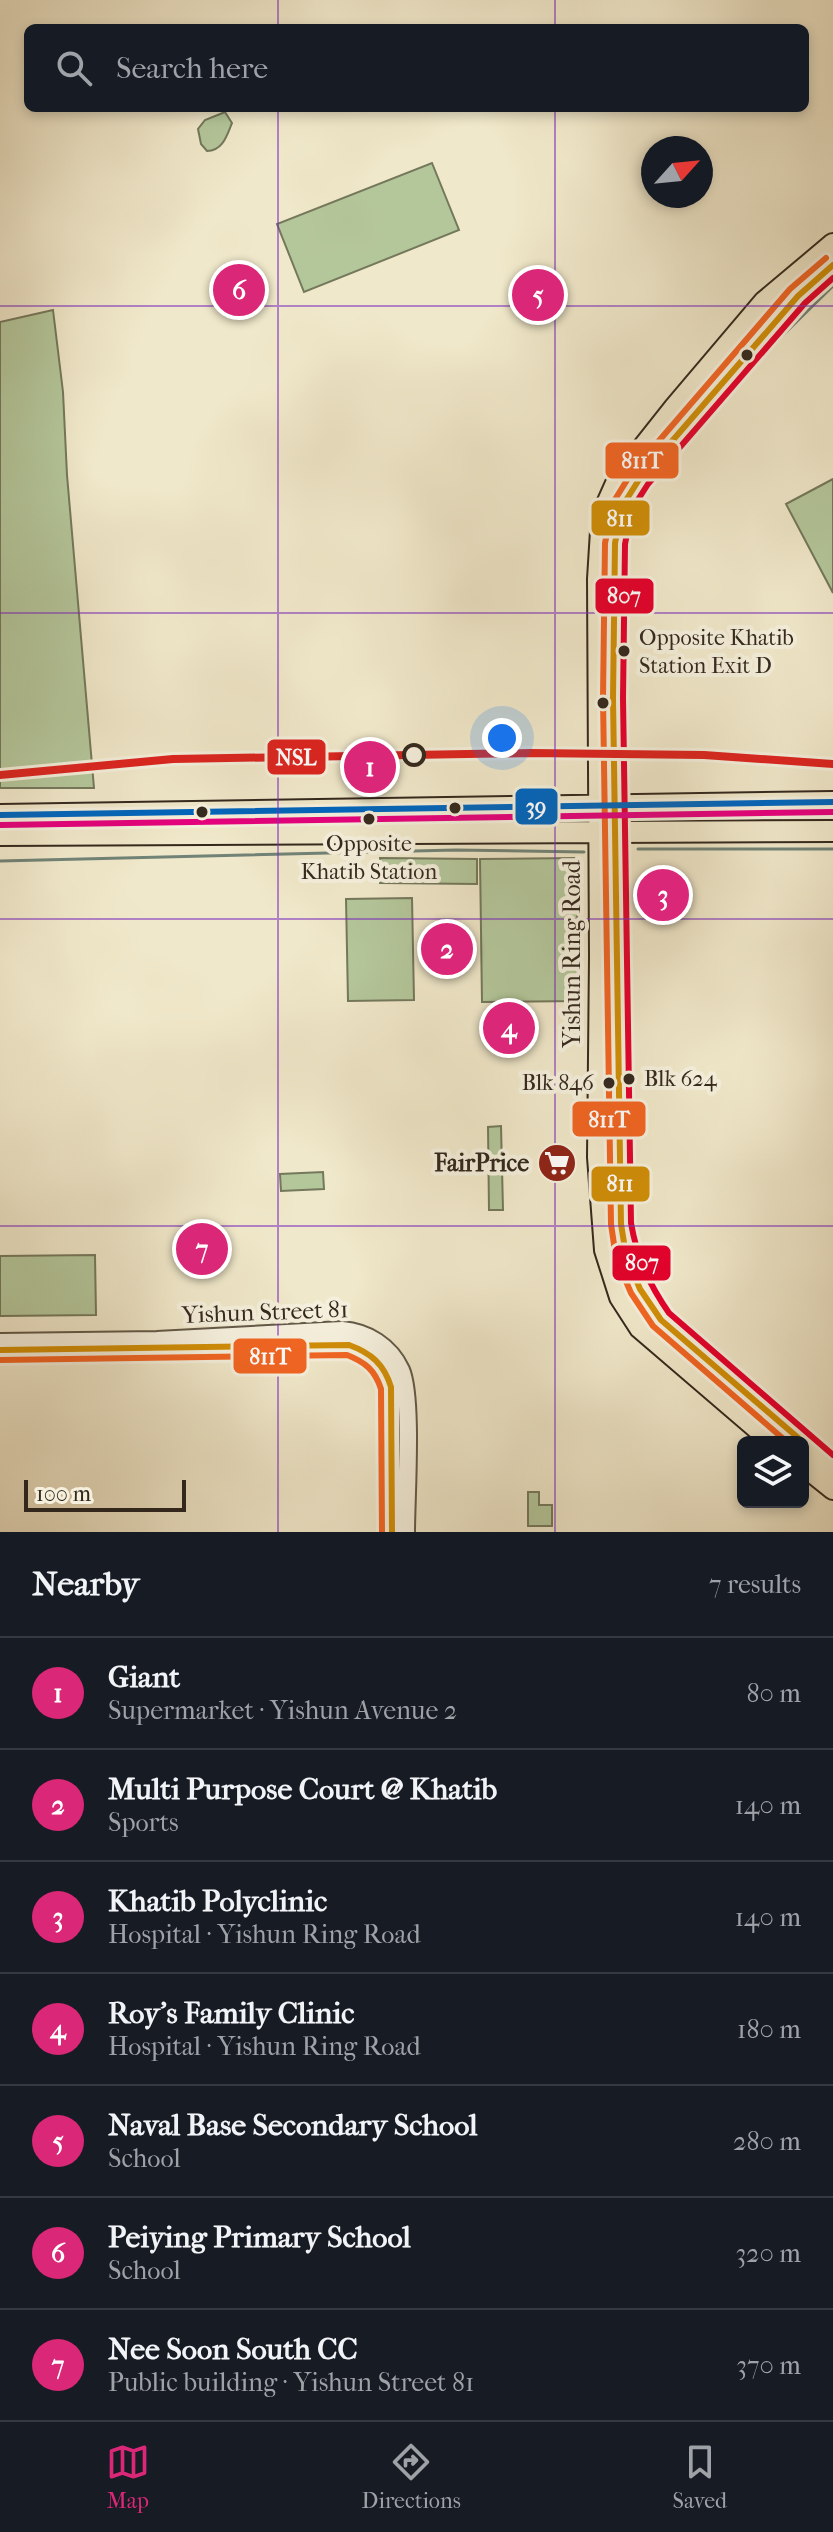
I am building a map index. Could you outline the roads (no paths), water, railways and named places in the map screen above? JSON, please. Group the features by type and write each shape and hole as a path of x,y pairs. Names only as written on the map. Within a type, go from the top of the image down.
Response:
{"main road":[{"name":"Yishun Ring Road","path":"833,244 764,302 675,407 612,489 602,515 598,579 619,1186 626,1255 640,1289 661,1320 833,1468"},
{"name":"Yishun Ring Road","path":"607,807 613,579 615,543 623,505 634,485 699,407 798,296 833,265"},
{"path":"0,815 833,802"},
{"path":"86,814 97,817 101,826 99,831 86,835"},
{"name":"Yishun Ring Road","path":"608,831 598,1157 602,1225 610,1270 620,1297 640,1328 766,1436"},
{"path":"0,835 833,831"},
{"path":"809,1470 833,1489"}],"street":[{"name":"Yishun Street 81","path":"0,1342 157,1340 342,1330 361,1333 391,1354 402,1372 406,1394 406,1532"},
{"name":"Yishun Street 81","path":"0,1350 349,1345 365,1350 380,1361 391,1387 392,1532"}],"waterway":[{"path":"783,335 833,286"},
{"path":"638,849 833,849"},
{"path":"0,861 456,850 584,852"}],"place":[{"name":"Peiying Primary School","path":"239,290"},
{"name":"Naval Base Secondary School","path":"538,295"},
{"name":"Opposite Khatib Station Exit D","path":"624,651"},
{"name":"Giant","path":"370,767"},
{"name":"Opposite Khatib Station","path":"369,819"},
{"name":"Khatib Polyclinic","path":"663,895"},
{"name":"Multi Purpose Court @ Khatib","path":"447,949"},
{"name":"Roy's Family Clinic","path":"509,1028"},
{"name":"Blk 624","path":"629,1079"},
{"name":"Blk 846","path":"609,1083"},
{"name":"FairPrice","path":"557,1163"},
{"name":"Nee Soon South CC","path":"202,1249"}]}
